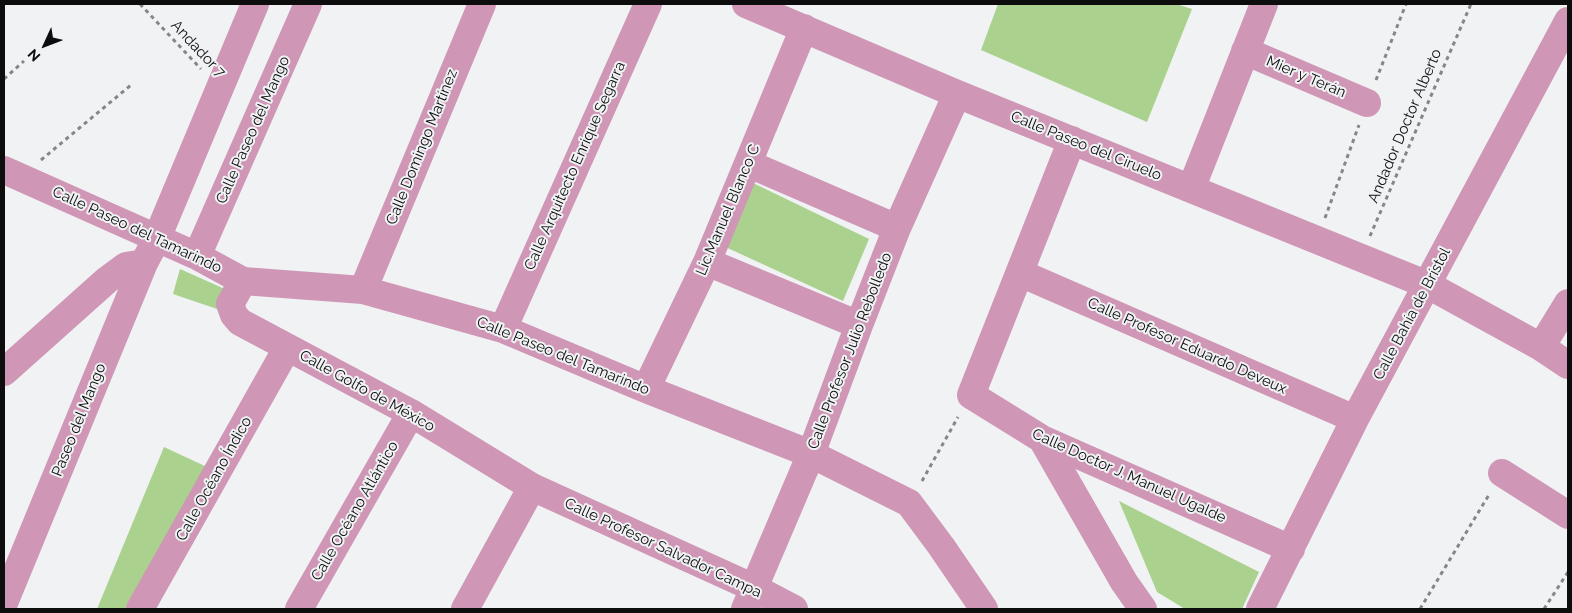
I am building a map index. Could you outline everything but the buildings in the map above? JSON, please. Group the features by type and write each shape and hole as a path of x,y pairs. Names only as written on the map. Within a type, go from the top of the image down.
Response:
{"street":[{"path":"158,238 255,4"},
{"name":"Calle Paseo del Mango","path":"198,256 308,4"},
{"name":"Calle Domingo Martínez","path":"363,290 482,4"},
{"name":"Calle Arquitecto Enrique Segarra","path":"503,329 648,4"},
{"name":"Calle Paseo del Ciruelo","path":"746,4 957,94 1428,285 1541,347 1568,365"},
{"path":"1191,189 1264,4"},
{"name":"Calle Bahía de Brístol","path":"1260,609 1355,419 1568,21"},
{"name":"Lic.Manuel Blanco C","path":"646,389 707,262 804,28"},
{"name":"Mier y Terán","path":"1245,51 1367,103"},
{"name":"Calle Profesor Julio Rebolledo","path":"750,599 811,454 897,228 957,94"},
{"path":"971,395 1072,140"},
{"path":"749,164 897,228"},
{"name":"Calle Paseo del Tamarindo","path":"9,172 198,256 243,281 363,290 503,329 646,389 811,454 909,503 984,609"},
{"name":"Paseo del Mango","path":"4,603 144,263 158,238"},
{"path":"707,262 859,324"},
{"path":"4,372 107,280 126,266 144,263"},
{"name":"Calle Profesor Eduardo Deveux","path":"1020,273 1355,419"},
{"name":"Calle Golfo de México","path":"243,281 230,304 240,322 411,413 532,488"},
{"path":"1541,347 1568,302"},
{"name":"Calle Océano Índico","path":"140,609 287,348"},
{"name":"Calle Doctor J. Manuel Ugalde","path":"971,395 1042,439 1291,549"},
{"name":"Calle Océano Atlántico","path":"299,609 411,413"},
{"path":"1042,439 1124,582 1143,609"},
{"path":"1502,473 1568,515"},
{"path":"465,609 532,488"},
{"name":"Calle Profesor Salvador Campa","path":"532,488 750,599 794,609"}],"path":[{"name":"Andador 7","path":"140,4 220,89"},
{"name":"Andador Doctor Alberto","path":"1361,258 1471,4"},
{"path":"4,79 24,61"},
{"path":"9,172 131,85"},
{"path":"909,503 971,395"},
{"path":"1420,609 1502,473"},
{"path":"1544,609 1568,572"}],"green space":[{"path":"998,4 1176,4 1192,9 1147,122 981,50"},
{"path":"753,183 869,239 843,301 721,245"},
{"path":"180,269 227,290 220,310 173,294"},
{"path":"164,447 224,475 149,609 97,609"},
{"path":"1119,501 1259,572 1242,609 1185,609 1157,592"}]}
